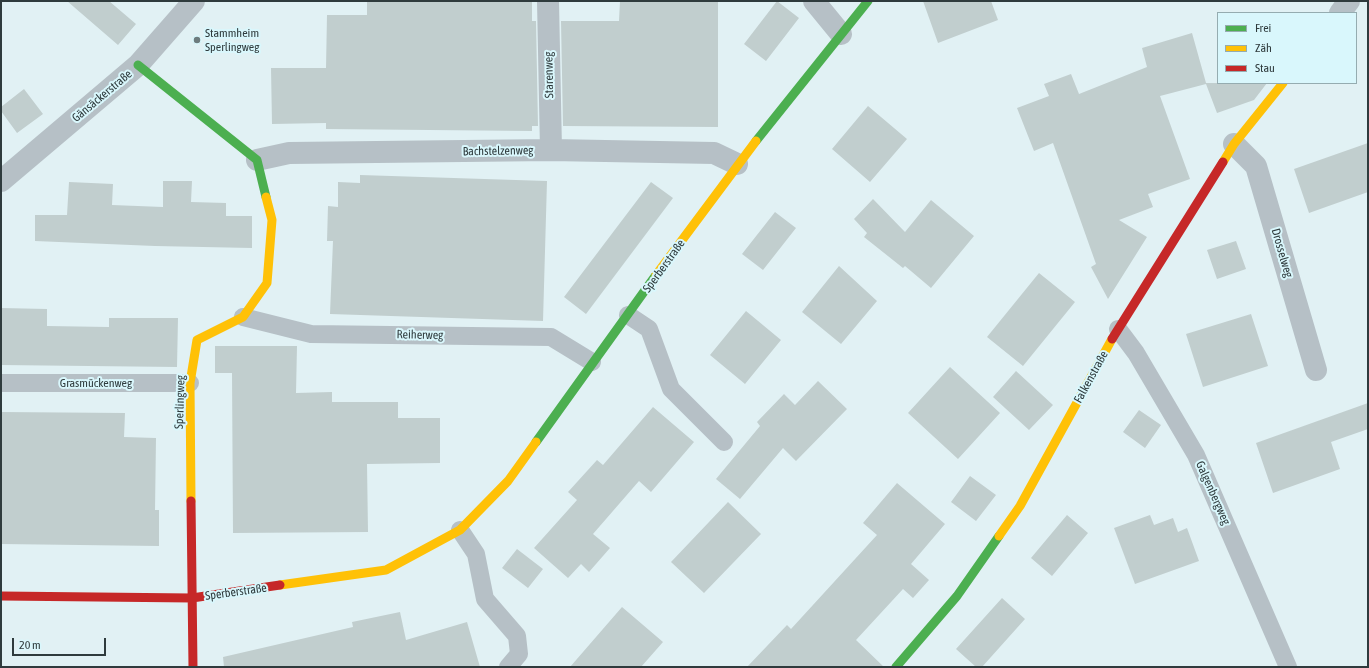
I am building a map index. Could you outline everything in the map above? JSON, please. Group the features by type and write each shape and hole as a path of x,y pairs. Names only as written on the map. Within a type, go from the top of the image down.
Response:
{"street":[{"name":"Gänsäckerstraße","path":"1,181 138,66 194,1"},
{"name":"Starenweg","path":"548,1 550,150"},
{"path":"814,1 841,34"},
{"name":"Sperberstraße","path":"1,596 192,598 386,570 460,530 508,481 592,362 628,315 737,164 868,1"},
{"path":"1341,12 1349,1"},
{"path":"138,66 257,160"},
{"name":"Falkenstraße","path":"896,667 957,596 1020,506 1118,329 1234,144 1282,84"},
{"name":"Drosselweg","path":"1234,144 1256,166 1316,370"},
{"name":"Bachstelzenweg","path":"257,160 289,153 550,150 714,153 737,164"},
{"name":"Sperlingweg","path":"193,667 190,383 197,340 243,317 267,283 272,220 257,160"}],"lane":[{"path":"628,315 649,329 671,389 724,442"},
{"name":"Reiherweg","path":"243,317 311,334 551,337 592,362"},
{"name":"Galgenbergweg","path":"1118,329 1136,353 1196,455 1288,667"},
{"name":"Grasmückenweg","path":"1,383 190,383"},
{"path":"460,530 476,554 485,599 517,636 519,654 508,667"}],"building":[{"path":"67,1 109,1 136,24 118,45"},
{"path":"367,1 532,1 532,21 536,21 538,126 532,126 532,131 326,129 326,123 272,124 271,68 326,68 327,15 367,15"},
{"path":"620,1 718,1 718,127 563,126 561,21 619,21"},
{"path":"777,1 799,18 766,61 744,44"},
{"path":"923,1 991,1 998,20 938,43"},
{"path":"1192,33 1206,83 1266,84 1254,100 1217,113 1206,84 1160,96 1190,179 1148,194 1153,207 1119,220 1147,237 1108,299 1091,267 1096,264 1053,143 1034,151 1017,108 1049,96 1044,84 1071,74 1079,94 1147,67 1142,48"},
{"path":"24,89 43,114 17,133 1,111 1,107"},
{"path":"868,106 907,139 870,182 832,149"},
{"path":"1368,143 1368,192 1309,213 1294,169"},
{"path":"360,175 547,181 543,321 330,314 333,241 327,241 328,206 338,207 338,182 360,183"},
{"path":"163,181 192,181 191,202 226,203 226,216 252,216 252,248 35,241 35,215 67,215 69,182 113,184 112,205 163,207"},
{"path":"651,182 673,198 586,314 564,297"},
{"path":"873,199 905,232 931,200 974,236 931,288 905,266 903,268 864,237 867,233 854,219"},
{"path":"775,212 796,228 763,270 742,254"},
{"path":"1236,241 1246,269 1217,279 1207,250"},
{"path":"839,266 877,301 841,344 802,312"},
{"path":"1039,273 1075,302 1023,366 987,337"},
{"path":"1,308 47,309 47,326 109,327 109,318 178,318 177,367 1,365"},
{"path":"746,311 781,340 745,384 710,355"},
{"path":"1251,314 1268,366 1203,387 1186,334"},
{"path":"215,346 297,346 296,393 332,392 332,402 398,402 398,418 440,418 440,463 367,464 368,532 233,533 232,373 215,373"},
{"path":"950,367 1000,413 958,459 908,413"},
{"path":"1016,371 1053,405 1029,430 993,397"},
{"path":"818,381 847,409 796,461 783,448 740,499 716,479 760,426 757,422 784,394 795,405"},
{"path":"1368,403 1368,429 1331,442 1340,469 1273,493 1256,443"},
{"path":"653,407 694,442 651,492 639,481 593,534 610,548 589,572 581,564 568,578 534,548 577,500 568,492 597,460 603,465"},
{"path":"1139,410 1161,425 1145,448 1123,432"},
{"path":"1,412 125,413 124,437 156,438 155,510 159,510 159,546 1,544"},
{"path":"970,476 996,495 976,521 951,502"},
{"path":"897,483 945,524 911,564 929,580 913,598 903,589 856,640 884,667 747,667 787,625 791,629 877,535 863,523"},
{"path":"728,502 761,534 704,593 671,562"},
{"path":"1067,515 1088,533 1052,576 1031,558"},
{"path":"1150,515 1154,525 1173,518 1178,532 1187,528 1199,561 1135,584 1114,528"},
{"path":"517,549 543,569 528,588 502,568"},
{"path":"1002,598 1025,619 982,667 976,667 956,649"},
{"path":"622,607 663,642 641,667 570,667"},
{"path":"400,612 406,640 467,622 480,667 224,667 223,657 353,627 352,622"}],"traffic: fast":[{"path":"756,141 868,1"},
{"path":"138,65 257,160 266,197"},
{"path":"536,442 656,275"},
{"path":"896,667 957,596 999,536"}],"traffic: slow":[{"path":"1223,162 1234,144 1282,84"},
{"path":"656,275 756,141"},
{"path":"191,501 190,383 197,340 243,317 267,283 272,220 266,197"},
{"path":"999,536 1020,506 1112,339"},
{"path":"280,585 386,570 460,530 508,481 536,442"}],"traffic: jam":[{"path":"1112,339 1223,162"},
{"path":"191,501 193,667"},
{"path":"1,596 192,598 280,585"}],"place":[{"name":"Stammheim Sperlingweg","path":"197,40"}]}
